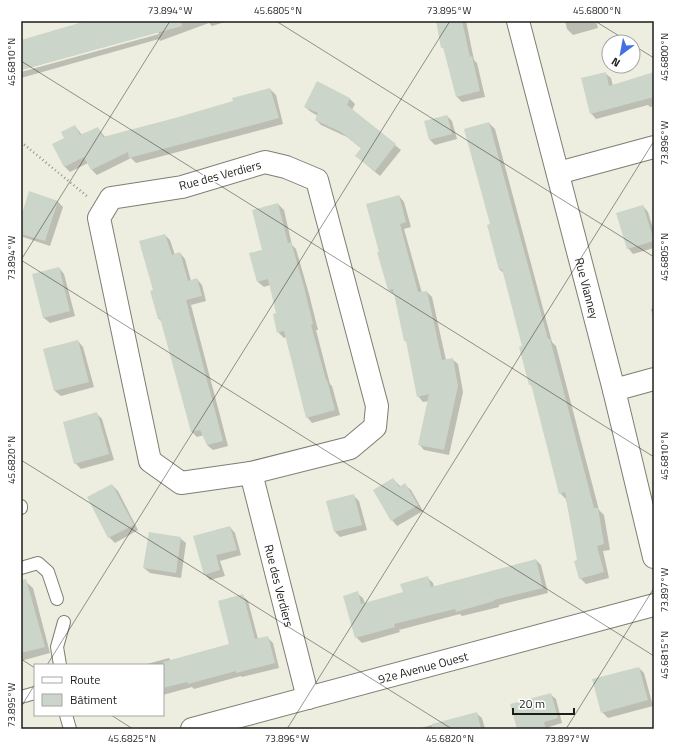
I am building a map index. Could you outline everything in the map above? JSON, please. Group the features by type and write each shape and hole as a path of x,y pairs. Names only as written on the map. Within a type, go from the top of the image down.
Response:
{"street":[{"name":"Rue Vianney","path":"518,21 614,390 654,557"},
{"path":"558,173 654,147"},
{"name":"Rue des Verdiers","path":"265,162 286,167 317,180 377,406 375,427 350,448 251,473 181,484 150,461 99,218 111,198 182,187 265,162"},
{"path":"614,390 654,379"},
{"name":"Rue des Verdiers","path":"251,473 308,698"},
{"name":"92e Avenue Ouest","path":"192,729 654,605"}],"lane":[{"path":"21,568 38,563 48,572 57,599"},
{"path":"60,664 57,647 64,622"},
{"path":"21,697 34,693"},
{"path":"66,716 70,729"}],"path":[{"path":"21,142 91,200"}],"building":[{"path":"86,21 181,21 182,26 21,70 21,40"},
{"path":"436,21 462,21 470,57 472,56 480,91 456,97 443,47 441,48"},
{"path":"654,72 654,97 590,114 581,78 601,73 606,74 609,86"},
{"path":"317,81 350,98 347,105 396,144 375,171 355,156 361,148 341,132 315,120 318,113 304,107"},
{"path":"270,88 279,118 129,158 128,152 91,170 84,157 64,167 52,144 64,138 61,132 75,125 80,135 98,127 103,137 233,101 232,98"},
{"path":"447,115 452,134 429,140 424,121"},
{"path":"489,122 548,339 550,339 594,508 598,508 604,544 597,546 604,572 579,579 574,561 577,560 565,492 559,494 531,384 529,385 519,347 522,346 502,269 499,270 487,225 490,224 464,129"},
{"path":"29,191 58,201 45,241 21,234 21,217"},
{"path":"399,195 406,222 400,224 418,292 427,291 442,360 453,358 458,386 444,450 418,445 429,394 417,397 406,341 404,341 393,289 388,290 377,252 379,252 366,204"},
{"path":"278,203 288,243 291,242 304,287 313,324 311,325 335,410 306,418 284,331 277,333 273,314 276,313 268,279 257,282 249,253 262,250 252,210"},
{"path":"643,205 654,241 627,249 616,213"},
{"path":"165,234 172,255 180,252 188,281 197,278 202,296 186,300 223,441 207,445 200,430 191,432 160,318 158,319 150,291 153,290 139,241"},
{"path":"59,267 70,311 43,318 32,274"},
{"path":"78,340 89,382 54,391 43,349"},
{"path":"97,412 109,454 74,464 63,422"},
{"path":"393,478 399,487 405,483 418,505 391,521 373,490"},
{"path":"112,484 134,525 108,538 87,497"},
{"path":"354,494 362,525 334,532 326,501"},
{"path":"230,526 237,550 216,555 220,570 204,575 193,536"},
{"path":"149,532 181,537 176,573 143,568"},
{"path":"536,559 543,588 494,600 456,612 455,609 394,624 395,627 355,638 343,596 358,591 361,604 403,592 400,584 428,576 431,587"},
{"path":"26,579 45,647 21,653 21,580"},
{"path":"243,594 255,639 268,636 275,663 236,673 236,671 188,684 187,682 164,688 163,662 229,644 218,601"},
{"path":"639,667 648,700 601,713 592,679"},
{"path":"551,693 558,718 544,722 546,729 517,729 510,704"},
{"path":"477,712 481,729 432,729 432,724"}]}
